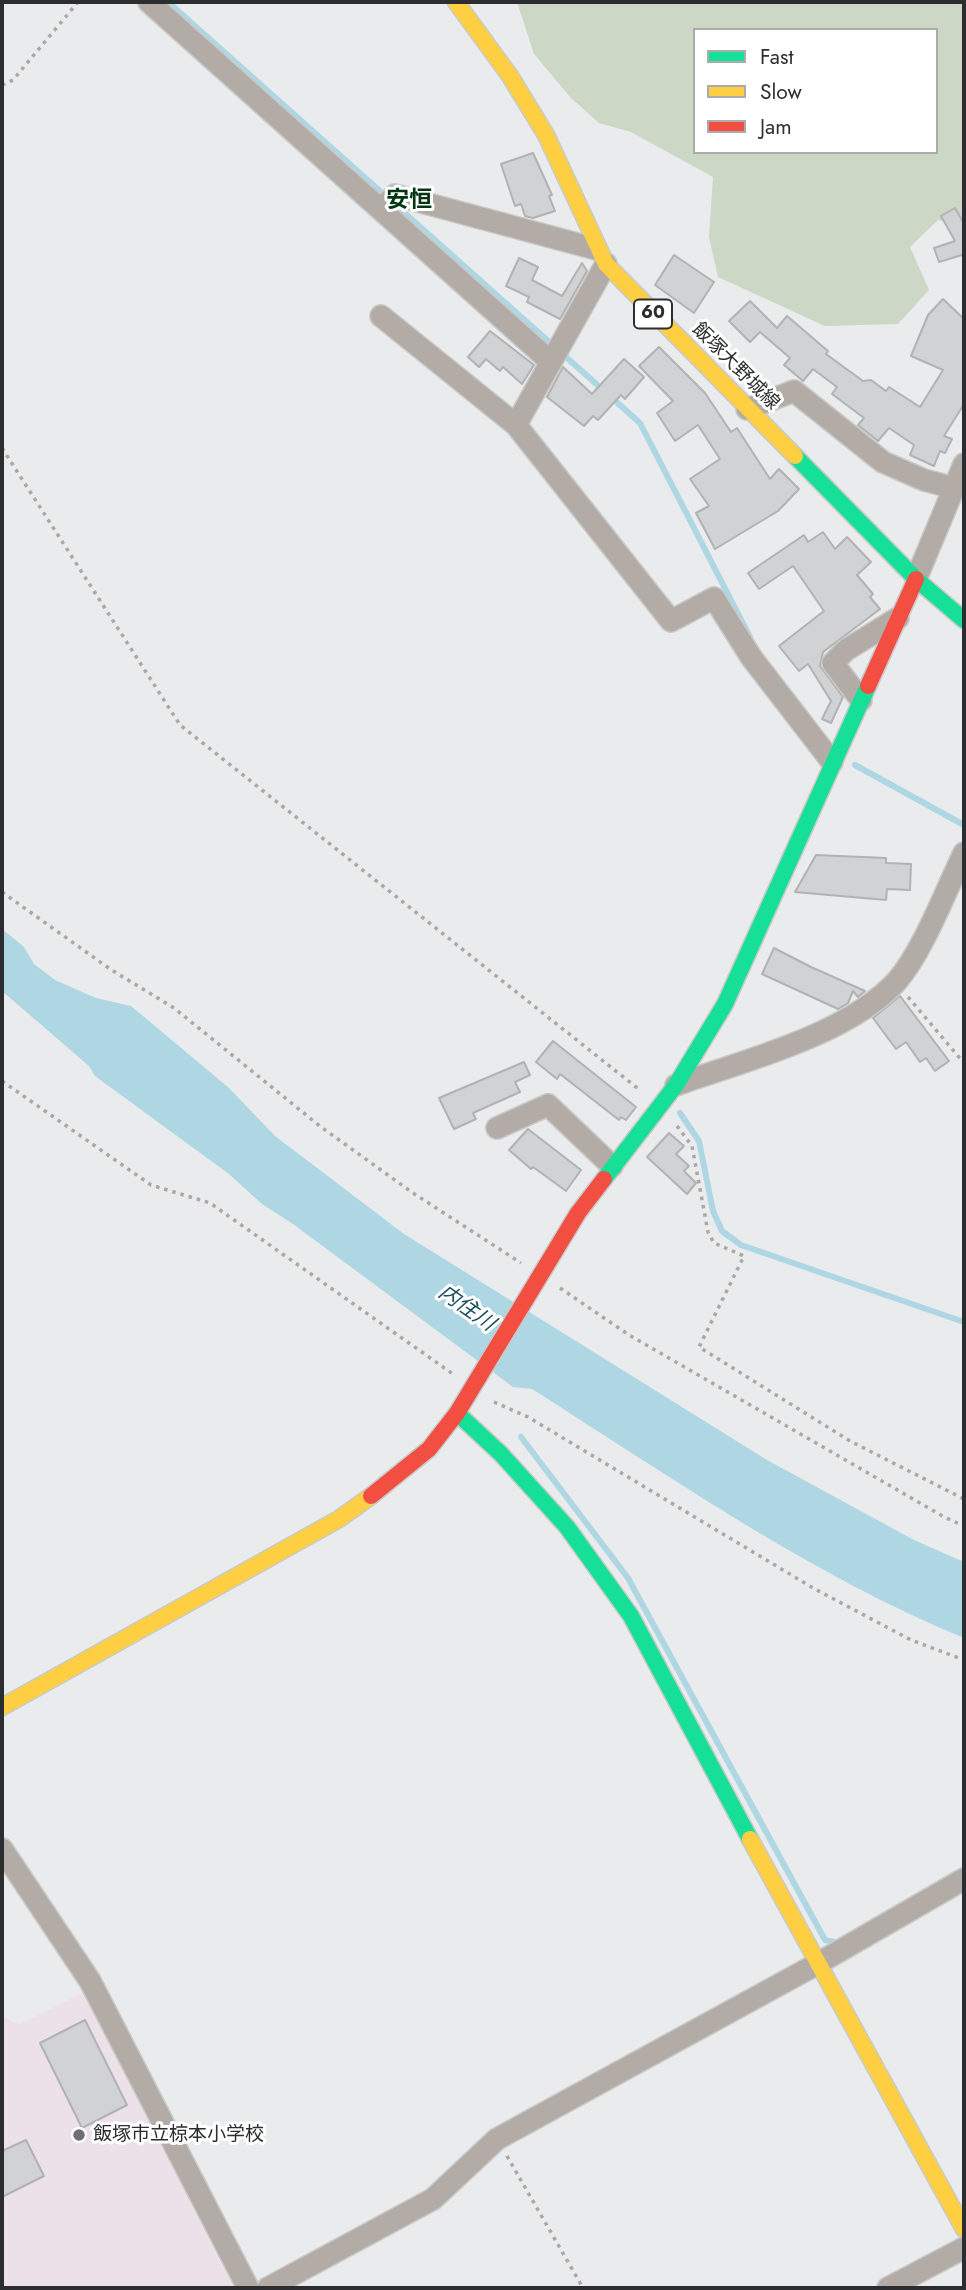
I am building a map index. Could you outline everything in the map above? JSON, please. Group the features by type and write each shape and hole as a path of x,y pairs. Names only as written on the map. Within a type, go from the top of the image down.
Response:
{"street":[{"path":"149,2 388,202 557,352"},
{"name":"飯塚大野城線","path":"456,2 526,96 559,160 587,235 601,256 747,409 916,579 964,620"},
{"path":"388,202 601,256 557,352 516,425"},
{"path":"381,316 516,425 671,621 714,598 751,657 832,762"},
{"path":"747,409 794,391 883,462 924,480 954,488"},
{"path":"2,1707 339,1519 398,1477 429,1449 457,1413 578,1213 676,1085 726,1004 916,579 964,464"},
{"path":"861,701 833,663 846,650 898,618"},
{"path":"676,1085 824,1030 864,1006 895,982 910,963 964,853"},
{"path":"497,1128 548,1105 612,1166"},
{"path":"457,1413 501,1454 567,1527 631,1616 817,1964 964,2230"},
{"path":"2,1849 90,1981 248,2288"},
{"path":"268,2288 433,2199 497,2138 817,1964 964,1879"},
{"path":"888,2288 964,2248"}],"path":[{"path":"2,85 13,80 78,2"},
{"path":"2,448 180,725 660,1106 692,1146 704,1214 714,1243 744,1256 699,1348 849,1441 964,1499"},
{"path":"2,892 110,970 174,1008 321,1127 413,1193 629,1335 964,1526"},
{"path":"895,982 964,1063"},
{"path":"2,1081 151,1185 210,1203 472,1387 584,1450 813,1588 911,1640 964,1660"},
{"path":"497,2138 583,2288"}],"shaded area":[{"name":"飯塚市立椋本小学校","path":"84,1992 234,2288 2,2288 2,2016 19,2025"}],"green space":[{"path":"517,2 964,2 964,227 938,220 910,247 929,290 898,324 825,326 718,277 709,237 713,177 631,132 599,123 570,97 534,54"}],"water":[{"name":"内住川","path":"2,929 24,947 34,964 55,980 96,998 131,1006 229,1088 275,1136 404,1234 767,1460 914,1540 964,1562 964,1638 907,1613 797,1555 689,1490 532,1389 513,1387 293,1224 262,1204 229,1174 95,1076 89,1066 2,991"}],"building":[{"path":"533,153 552,195 549,196 555,211 533,218 525,216 521,204 515,206 501,164"},
{"path":"955,208 964,224 964,259 962,255 939,262 934,248 955,241 941,216"},
{"path":"674,255 714,282 694,313 655,285"},
{"path":"519,258 538,267 532,280 562,296 582,263 587,271 560,319 527,302 529,297 506,286"},
{"path":"943,299 964,319 964,404 944,436 952,439 945,453 940,451 934,466 910,455 914,445 889,428 878,441 858,425 864,418 832,394 837,387 813,369 803,381 784,365 790,358 760,332 750,342 729,321 750,301 777,328 787,316 828,351 826,354 863,381 871,380 886,391 889,387 920,407 943,370 911,356 928,315"},
{"path":"490,331 534,365 522,384 503,367 500,371 486,359 479,367 468,357"},
{"path":"659,347 705,393 731,432 737,428 770,479 779,469 799,489 778,511 715,549 696,513 709,506 690,479 720,459 698,425 675,441 657,413 673,401 639,366"},
{"path":"624,359 644,377 625,399 621,395 598,420 593,416 584,426 547,397 563,367 592,394"},
{"path":"823,532 835,549 847,537 871,562 857,575 873,594 870,597 880,609 823,652 820,666 843,697 831,723 822,719 831,701 808,664 799,671 779,646 824,611 793,566 759,589 748,573 804,535 808,542"},
{"path":"816,855 886,858 886,863 911,864 910,890 887,889 886,900 795,892"},
{"path":"774,948 865,991 858,997 853,991 848,1003 838,1009 762,974"},
{"path":"900,996 949,1061 935,1071 926,1058 920,1062 906,1042 896,1049 873,1018"},
{"path":"553,1041 636,1107 626,1120 621,1117 619,1120 560,1074 557,1079 536,1062"},
{"path":"524,1062 530,1075 515,1082 520,1092 473,1113 476,1119 454,1129 439,1098"},
{"path":"528,1129 581,1170 566,1191 533,1167 531,1169 509,1150"},
{"path":"669,1133 684,1146 676,1154 689,1166 684,1171 696,1183 687,1194 647,1157"},
{"path":"85,2020 127,2105 82,2128 40,2043"},
{"path":"26,2140 44,2176 2,2197 2,2151"}],"waterway":[{"path":"168,2 603,390"},
{"path":"611,397 640,423 750,637"},
{"path":"855,765 964,825"},
{"path":"680,1113 699,1141 713,1211 722,1231 741,1245 964,1322"},
{"path":"521,1437 628,1578 825,1940 839,1943"}],"traffic: fast":[{"path":"795,456 916,579 964,620"},
{"path":"604,1179 676,1085 725,1004 868,686"},
{"path":"457,1413 501,1454 567,1527 631,1616 750,1839"}],"traffic: slow":[{"path":"456,2 510,76 546,135 606,264 795,456"},
{"path":"2,1707 339,1519 371,1496"},
{"path":"750,1839 964,2229"}],"traffic: jam":[{"path":"868,686 916,579"},
{"path":"371,1496 429,1449 457,1413 578,1213 604,1179"}],"place":[{"name":"飯塚市立椋本小学校","path":"79,2135"}],"district":[{"name":"安恒","path":"409,201"}]}
